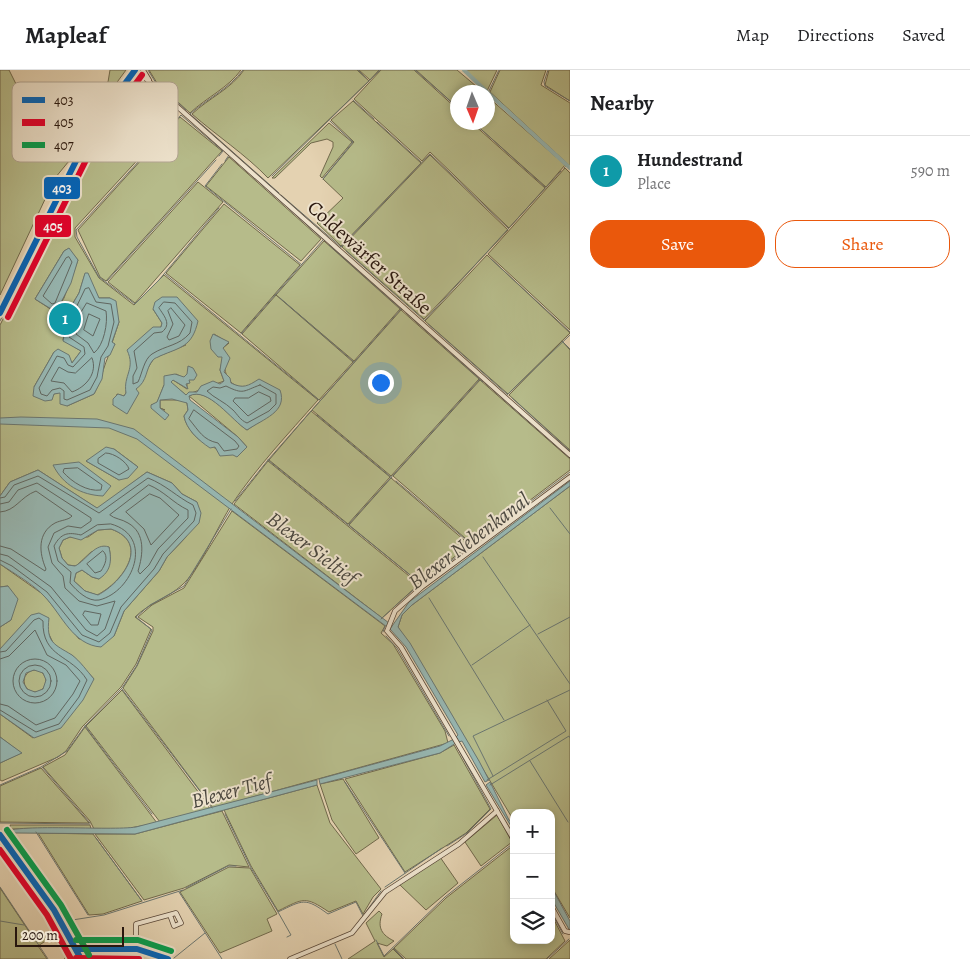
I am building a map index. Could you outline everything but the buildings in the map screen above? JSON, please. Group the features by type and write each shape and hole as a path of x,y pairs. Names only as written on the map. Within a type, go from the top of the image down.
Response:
{"main road":[{"path":"126,82 135,70"},
{"path":"0,313 75,162"}],"street":[{"name":"Coldewärfer Straße","path":"135,70 150,82"},
{"name":"Coldewärfer Straße","path":"143,70 150,82"},
{"name":"Coldewärfer Straße","path":"178,107 570,455"},
{"path":"510,833 400,644 389,633 388,628 392,622 395,610 422,587 570,476"},
{"path":"290,959 352,933 385,892 459,844 497,810"},
{"path":"1,836 54,910 81,959"},
{"path":"136,959 136,924 176,913 181,923 174,926 170,915"},
{"path":"555,913 565,931 569,932"},
{"path":"67,959 76,949 136,949 168,959"}],"green space":[{"path":"0,70 9,70 15,82 12,82 12,162 68,162 55,178 0,295"},
{"path":"110,70 126,70 117,82 108,82"},
{"path":"149,70 241,70 230,82 190,113 178,102 178,82 156,82"},
{"path":"244,70 357,70 369,81 268,178 192,114 233,83"},
{"path":"359,70 379,70 370,80"},
{"path":"381,70 414,70 450,103 450,130 480,130 545,188 509,228 430,152 422,161 354,99"},
{"path":"416,70 457,70 475,85 450,85 450,101"},
{"path":"466,70 497,70 490,85 481,85"},
{"path":"500,70 546,70 541,85 570,103 570,166 495,97 495,85 493,85"},
{"path":"549,70 570,70 570,101 545,85"},
{"path":"353,101 421,163 341,246 317,223 343,198 323,179 354,142 331,120"},
{"path":"495,103 565,165 546,187 482,130 495,130"},
{"path":"180,117 222,151 106,281 100,277 78,230 139,162 178,162 178,119"},
{"path":"329,123 352,142 322,178 320,176 333,147 333,142 327,139 311,143 275,178 272,178"},
{"path":"430,155 508,230 424,319 342,247"},
{"path":"229,157 321,239 301,261 206,186"},
{"path":"83,162 136,162 75,228 75,237 99,278 134,305 164,275 318,400 242,490 188,579 177,590 146,608 135,617 151,629 136,664 121,687 82,727 66,751 58,757 2,781 0,780 0,763 21,753 0,737 0,714 33,738 94,679 73,656 55,647 47,630 48,618 0,649 0,627 11,620 8,586 0,587 0,564 44,595 79,639 114,636 124,611 159,571 167,557 186,537 197,502 182,494 172,483 147,472 98,509 38,470 10,482 0,496 0,325","holes":["68,249 78,260 64,298 55,312 35,299 64,251","85,274 99,298 110,298 119,322 112,343 115,344 94,394 67,406 60,392 54,394 34,387 54,352 72,363 81,351 63,340 69,310 79,293","153,309 186,345 154,358 135,389 113,405 117,394 124,396 126,393 132,360 161,327 162,323","214,334 229,343 223,348 226,374 233,384 246,387 259,422 247,430 220,406 204,395 196,394 189,396 238,437 247,447 241,451 218,451 197,438 186,422 184,416 188,410 187,403 182,400 160,400 160,408 165,410 151,405 157,403 164,385 176,374 184,378 187,374 187,389 173,380 170,382 186,395 224,381 220,370 223,357","114,449 138,467 119,480 86,461"]},
{"path":"565,168 570,173 570,330 488,254"},
{"path":"198,182 223,202 135,303 108,282"},
{"path":"224,204 300,265 241,333 166,273"},
{"path":"324,241 400,309 354,361 276,295"},
{"path":"487,255 570,333 508,394 425,321"},
{"path":"276,295 353,362 319,400 242,334"},
{"path":"401,310 479,379 391,476 312,410"},
{"path":"562,341 570,350 570,450 509,395"},
{"path":"480,380 570,459 570,470 472,544 393,476"},
{"path":"311,411 390,477 348,524 269,460"},
{"path":"268,461 419,584 382,618 234,504"},
{"path":"391,478 470,545 420,583 349,525"},
{"path":"570,486 570,918 555,893 555,809 510,809 510,814 398,627 402,615 412,605"},
{"path":"232,511 385,626 381,633 393,644 445,731 448,743 213,808 123,688 137,666 153,631 153,627 138,617 152,605 184,588"},
{"path":"111,529 123,535 129,543 131,553 129,562 116,581 97,595 85,591 74,581 76,573 82,570 92,577 99,579 109,564 109,547 91,552 76,566 68,565 62,558 59,548 63,540 70,537 88,537 98,530"},
{"path":"35,670 43,673 46,681 43,689 35,692 27,689 24,681 27,673"},
{"path":"122,690 210,809 160,822 86,726"},
{"path":"85,727 157,823 119,830 94,829 90,821 43,767 65,755"},
{"path":"454,745 490,809 466,833 405,872 345,779 440,753"},
{"path":"41,768 89,823 0,822 0,786"},
{"path":"343,779 379,838 356,854 332,820 320,784"},
{"path":"317,785 330,823 381,889 373,897 363,914 356,901 329,912 309,901 299,901 278,911 251,866 224,810"},
{"path":"222,811 249,867 229,865 184,888 144,900 95,834 135,834"},
{"path":"497,815 510,838 510,844 481,866 465,842"},
{"path":"10,825 90,825 91,829 11,829"},
{"path":"38,833 93,834 142,901 103,914 89,915"},
{"path":"510,848 510,944 555,944 555,922 565,941 546,959 406,959 394,948 446,898"},
{"path":"440,857 458,883 426,910 399,884"},
{"path":"229,867 250,868 277,914 267,919 272,931 220,953 180,892"},
{"path":"0,888 32,936 35,934 38,937 43,934 47,940 38,946 47,959 0,959"},
{"path":"379,911 382,914 380,927 386,936 394,941 387,946 377,943 384,957 393,949 403,959 348,959 375,941 366,923"},
{"path":"570,940 570,959 549,959"}],"water":[{"path":"69,248 78,260 71,283 56,312 35,299 64,251"},
{"path":"85,273 88,273 99,298 110,298 116,301 119,322 112,342 115,344 110,355 105,358 102,379 94,394 67,406 60,404 60,393 54,394 52,400 45,401 33,396 34,387 54,352 58,349 69,355 72,363 81,351 63,341 69,310 79,293"},
{"path":"162,297 177,297 198,321 196,330 185,345 153,360 145,379 136,389 139,393 127,414 113,405 113,399 118,394 124,396 126,393 126,381 130,367 127,350 153,327 161,327 162,323 153,309 155,302"},
{"path":"213,334 229,342 223,348 230,358 224,372 230,378 231,383 245,386 259,379 280,390 282,398 277,409 272,414 247,430 212,400 196,394 189,396 190,400 238,437 247,447 237,457 233,455 220,456 215,447 210,448 193,434 184,416 188,410 187,403 172,399 160,400 160,408 169,415 165,420 151,408 151,405 157,402 164,385 164,376 175,374 184,377 187,374 188,366 193,368 197,375 194,380 189,380 190,383 186,384 188,389 173,380 171,382 186,395 189,392 197,392 201,386 213,381 220,384 224,381 220,370 222,357 218,357 211,349 210,341"},
{"path":"0,418 97,419 134,429 389,623 387,627 137,439 109,428 0,424"},
{"path":"106,447 114,449 138,467 128,478 119,480 86,461"},
{"path":"79,462 111,486 103,496 87,494 73,488 62,478 53,465"},
{"path":"38,470 97,508 147,472 172,483 182,494 197,502 201,513 199,523 167,557 159,571 124,611 114,636 101,647 91,645 75,635 40,592 0,564 0,496 10,482","holes":["111,529 123,535 129,543 131,553 124,572 98,595 85,591 74,581 76,573 82,570 92,577 99,579 103,576 110,565 109,547 99,547 75,566 68,565 62,558 59,548 63,540 70,537 81,540 98,530"]},
{"path":"570,481 570,486 412,605 402,615 398,627 410,643 479,761 489,780 485,782 462,741 459,742 456,737 458,735 406,647 390,629 409,602"},
{"path":"8,586 18,599 11,620 0,627 0,587"},
{"path":"39,613 49,618 50,638 56,645 75,657 94,679 83,700 61,728 34,738 0,714 0,649 31,615","holes":["34,670 43,673 46,680 43,689 35,692 27,689 23,682 26,673"]},
{"path":"0,737 22,753 0,763"},
{"path":"454,739 456,743 440,753 320,784 319,779 440,746"},
{"path":"317,780 317,785 135,834 16,833 3,836 1,833 24,828 136,827"},
{"path":"490,782 510,821 510,824 486,785"},
{"path":"555,893 570,921 570,931 555,905"}],"waterway":[{"path":"148,70 155,82"},
{"path":"243,70 225,88 190,114 279,193"},
{"path":"358,70 366,78"},
{"path":"272,176 380,70"},
{"path":"415,70 450,101"},
{"path":"464,70 480,85"},
{"path":"492,85 499,70"},
{"path":"548,70 544,82 545,86 570,101"},
{"path":"495,99 570,168"},
{"path":"353,100 374,119"},
{"path":"178,103 186,110"},
{"path":"178,118 181,115 223,151 219,156"},
{"path":"323,179 353,142 330,121"},
{"path":"377,122 421,162"},
{"path":"482,130 545,187"},
{"path":"341,247 430,154 509,229"},
{"path":"225,161 229,155 325,241"},
{"path":"107,281 216,160"},
{"path":"0,321 80,162"},
{"path":"138,162 76,230 77,237 99,277 135,304 159,280 219,208"},
{"path":"222,164 205,186 302,265"},
{"path":"564,168 567,165"},
{"path":"424,321 561,171"},
{"path":"281,195 341,247"},
{"path":"241,334 323,240"},
{"path":"329,245 402,310"},
{"path":"346,251 424,320"},
{"path":"491,259 570,332"},
{"path":"165,274 319,400"},
{"path":"280,298 354,362"},
{"path":"235,501 268,460 401,309"},
{"path":"406,313 483,382"},
{"path":"428,324 508,395"},
{"path":"508,394 570,335"},
{"path":"562,341 570,349"},
{"path":"349,524 480,379"},
{"path":"485,383 570,458"},
{"path":"512,398 570,451"},
{"path":"317,415 392,478"},
{"name":"Blexer Nebenkanal","path":"268,460 420,583"},
{"name":"Blexer Nebenkanal","path":"394,607 420,584 570,472"},
{"name":"Blexer Nebenkanal","path":"396,481 471,544"},
{"path":"550,508 570,534"},
{"path":"0,785 41,767 67,751 85,726 122,688 137,665 152,630 136,617 150,605 184,586 231,509"},
{"name":"Blexer Nebenkanal","path":"483,557 570,684"},
{"name":"Blexer Nebenkanal","path":"429,598 504,720"},
{"path":"381,619 390,611"},
{"path":"538,634 570,617"},
{"path":"472,665 530,625"},
{"path":"383,632 385,626"},
{"path":"386,636 397,648 449,736"},
{"name":"Blexer Tief","path":"122,689 206,799"},
{"path":"493,776 473,736 570,690"},
{"path":"487,780 566,731 547,700"},
{"path":"85,726 152,814"},
{"path":"490,785 569,736 570,738"},
{"path":"447,846 467,833 491,809 457,747"},
{"path":"530,761 568,822"},
{"path":"42,767 90,823"},
{"path":"345,782 405,873"},
{"name":"Blexer Tief","path":"208,803 212,808"},
{"name":"Blexer Tief","path":"225,814 251,868 278,912 304,902 314,905 328,914 356,902 363,916 381,891"},
{"path":"0,823 90,824"},
{"path":"36,832 88,915"},
{"path":"4,836 65,921 68,932"},
{"path":"96,838 142,901"},
{"path":"376,940 384,956 445,897 510,846"},
{"path":"385,887 442,848"},
{"path":"186,888 228,866 236,866"},
{"path":"0,887 48,959"},
{"path":"66,921 104,915 183,890"},
{"path":"179,892 222,959"},
{"path":"278,912 291,935 287,937"},
{"path":"555,919 563,934"},
{"path":"0,921 24,925"},
{"path":"174,958 205,933"},
{"path":"547,959 569,939"},
{"path":"335,944 342,959"},
{"path":"76,946 85,947"},
{"path":"393,948 404,959"}],"transit line":[{"name":"403","path":"126,82 135,70"},
{"name":"405","path":"137,82 142,75"},
{"name":"403","path":"0,313 76,162"},
{"name":"405","path":"8,317 85,162"},
{"name":"407","path":"7,830 61,905 89,955"},
{"name":"403","path":"0,835 54,910 81,959"},
{"name":"405","path":"0,850 47,915 71,959"},
{"name":"407","path":"76,940 138,940 171,951"},
{"name":"403","path":"76,949 137,949 168,959"},
{"name":"405","path":"76,958 139,959"}],"place":[{"name":"Hundestrand","path":"65,319"}],"water label":[{"name":"Blexer Sieltief","path":"312,548"}]}
